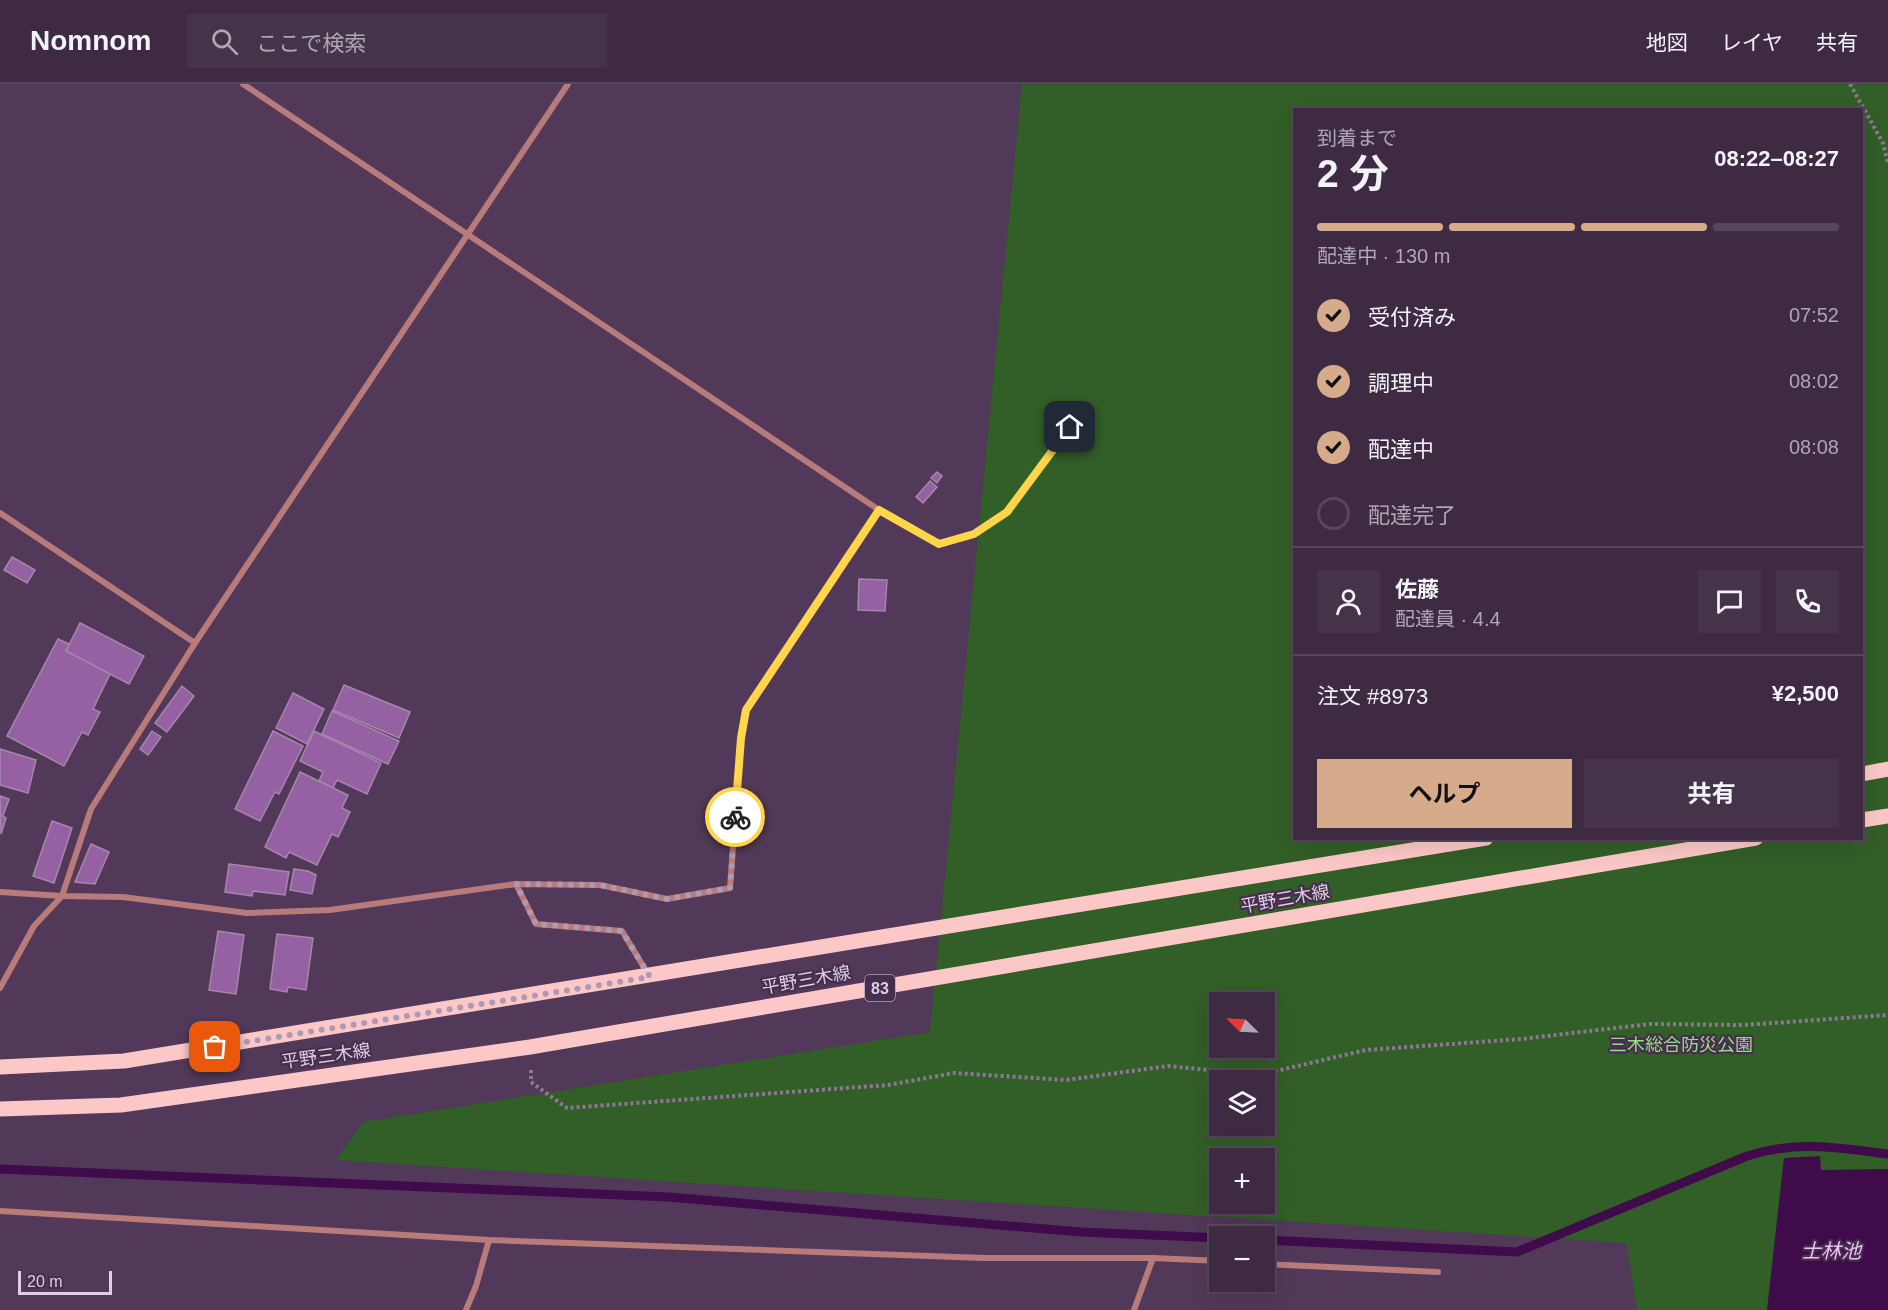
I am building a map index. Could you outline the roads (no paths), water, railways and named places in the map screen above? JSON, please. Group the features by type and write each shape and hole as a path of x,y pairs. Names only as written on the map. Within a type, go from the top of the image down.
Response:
{"main road":[{"path":"1863,774 1888,769"},
{"path":"1863,820 1888,816"},
{"name":"平野三木線","path":"0,1067 124,1061 650,977 1474,840"},
{"name":"平野三木線","path":"0,1109 121,1105 530,1047 1744,840"}],"street":[{"path":"243,84 879,510 939,544 974,534 1007,512 1070,427"},
{"path":"0,987 34,926 62,896 91,809 195,643 568,84"},
{"path":"0,892 123,897 247,913 330,910 516,884 600,885 667,899 730,888 741,738 746,710 879,510"},
{"path":"0,513 195,643"},
{"path":"516,884 536,924 622,931 650,977"},
{"path":"0,1211 489,1240 984,1258 1153,1258 1209,1261"},
{"path":"466,1310 476,1286 489,1240"},
{"path":"1134,1310 1153,1258"},
{"path":"1275,1265 1438,1272"}],"water":[{"name":"士林池","path":"1820,1156 1821,1170 1888,1169 1888,1310 1767,1310 1784,1158"}],"waterway":[{"path":"1275,1241 1517,1252 1747,1156 1765,1151 1818,1147 1888,1154"},
{"path":"0,1169 668,1197 1081,1232 1209,1238"}],"park label":[{"name":"三木総合防災公園","path":"1681,1045"}]}
